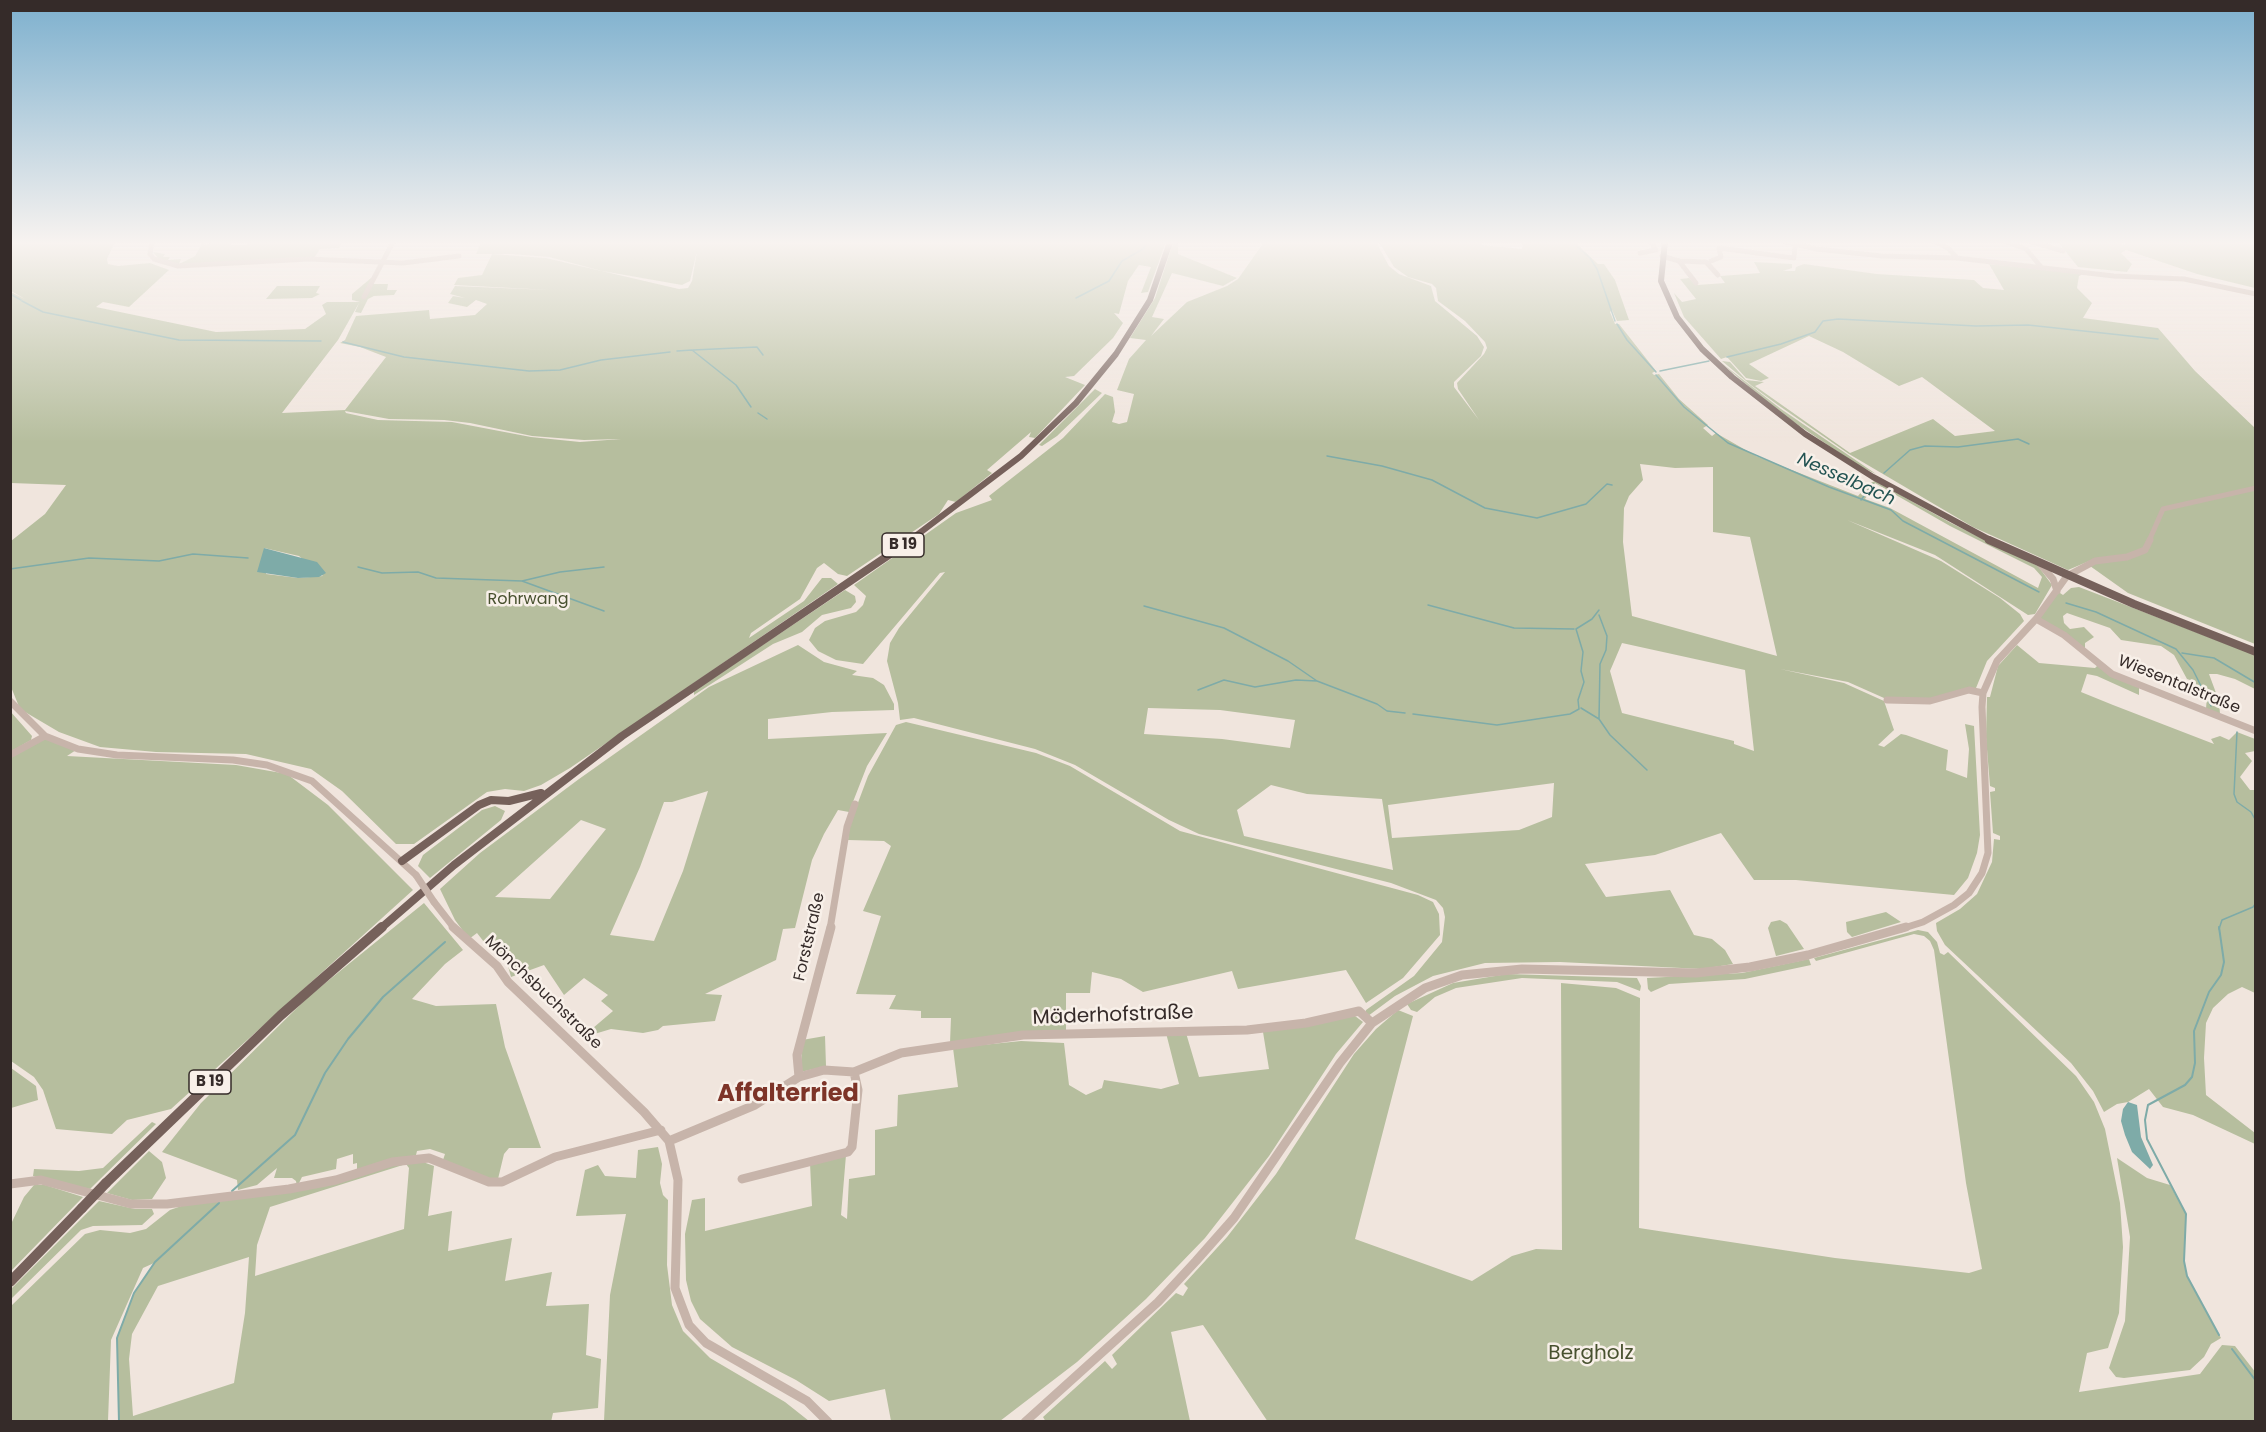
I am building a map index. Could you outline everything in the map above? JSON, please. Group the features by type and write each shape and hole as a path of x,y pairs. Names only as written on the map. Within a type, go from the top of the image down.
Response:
{"main road":[{"name":"B 19","path":"10,1282 215,1076 323,976 418,894 548,791 650,717 949,512 1021,456 1088,391 1146,309"},
{"path":"1673,309 1677,317 1702,349 1738,382 1797,428 1874,477 1937,513 2040,564 2256,652"},
{"path":"402,861 479,805 491,800 509,801 548,791"},
{"path":"509,801 524,809"}],"street":[{"path":"1025,1422 1158,1302 1219,1235 1282,1152 1340,1063 1372,1023 1394,1006 1425,988 1462,975 1522,969 1696,974 1750,967 1866,940 1941,914 1969,893 1982,873 1988,853 1983,693 1997,661 2036,619 2067,576 2095,561 2140,554 2148,544 2163,509 2256,488"},
{"path":"2040,564 2053,579 2057,591"},
{"name":"Wiesentalstraße","path":"2036,619 2064,635 2112,674 2256,731"},
{"path":"1887,700 1930,701 1970,690 1983,693"},
{"path":"10,701 45,736 10,755"},
{"name":"Mönchsbuchstraße","path":"45,736 78,748 117,755 233,760 287,770 312,781 402,861 416,875 454,928 497,966 508,982 560,1029 661,1130 669,1141 678,1180 674,1259 675,1288 689,1325 706,1343 807,1401 828,1422"},
{"name":"Forststraße","path":"799,1077 798,1055 804,1024 830,931 847,826 855,804"},
{"name":"Mäderhofstraße","path":"854,1072 901,1053 1023,1035 1247,1030 1306,1023 1347,1011 1359,1011 1372,1023"},
{"path":"669,1141 755,1105 799,1077 824,1070 854,1072 858,1090 852,1147 848,1152 742,1179"},
{"path":"10,1184 41,1180 131,1204 167,1204 289,1189 336,1180 392,1162 429,1158 489,1182 502,1182 514,1179 555,1157 661,1130"}],"green space":[{"name":"Rohrwang","path":"11,309 105,309 216,332 305,329 326,314 324,309 356,309 338,340 282,413 345,410 386,357 360,347 340,343 345,340 356,316 429,310 430,319 475,315 482,309 1120,309 1119,314 1114,313 1123,323 1113,338 1074,376 1065,377 1085,385 1035,438 1029,437 1031,432 987,470 992,473 956,502 948,500 939,514 847,576 838,574 824,563 817,568 800,599 751,633 749,638 804,601 822,578 831,578 838,584 570,768 541,785 524,791 505,789 487,792 414,844 396,844 342,791 311,769 246,754 156,752 100,747 59,732 20,709 11,687 11,541 45,514 66,485 11,483","holes":["345,411 389,419 444,420 470,423 532,436 584,440 621,439 580,442 531,437 452,422 378,420","264,548 299,556 323,576 298,578 266,574"]},
{"name":"Rohrwang","path":"356,309 363,309 361,313 355,312"},
{"path":"1148,309 1156,309 1152,317 1164,319 1151,336 1180,309 1444,309 1477,336 1484,347 1481,356 1454,382 1454,387 1479,420 1458,389 1457,383 1484,354 1487,348 1485,342 1465,321 1449,309 1625,309 1629,320 1617,321 1612,310 1610,312 1615,324 1619,324 1656,371 1652,373 1659,374 1679,399 1708,425 1703,428 1712,436 1716,433 1756,456 1858,496 1868,484 1875,481 1951,523 2038,566 2052,585 2035,614 2028,615 1935,555 1847,520 1941,561 2000,598 2020,614 2024,621 1987,661 1976,688 1935,700 1884,698 1848,682 1780,669 1844,683 1884,701 1894,730 1878,745 1884,747 1901,734 1948,750 1946,770 1967,778 1969,749 1965,724 1974,726 1980,835 1977,853 1968,878 1954,895 1796,880 1754,880 1721,833 1655,855 1585,864 1606,897 1670,890 1694,935 1712,939 1725,950 1733,964 1702,969 1560,962 1485,963 1433,976 1395,996 1368,1016 1365,1014 1366,1010 1414,976 1442,942 1445,917 1443,908 1436,900 1391,883 1199,834 1169,820 1075,765 1035,749 914,718 900,720 887,661 890,643 899,628 945,572 940,573 863,664 836,660 818,651 809,640 815,628 825,621 856,612 863,605 866,596 854,585 956,513 992,500 989,496 1063,438 1105,394 1113,397 1115,412 1112,422 1119,424 1127,422 1134,394 1117,390 1129,359 1146,340 1130,338","holes":["1640,464 1675,468 1713,467 1713,532 1750,537 1777,656 1632,616 1623,542 1624,508 1629,496 1643,480","1875,483 1950,526 2034,568 2042,577 2038,588 1890,508 1865,499","1622,643 1745,670 1754,751 1734,744 1734,741 1622,713 1610,671","1148,708 1220,710 1295,720 1290,748 1222,739 1144,734","1554,783 1552,817 1519,830 1392,838 1388,805","1271,785 1307,794 1382,799 1393,870 1244,836 1237,810"]},
{"path":"1681,309 2089,309 2083,318 2158,328 2195,371 2255,428 2255,644 2128,593 2090,566 2094,559 2068,570 1973,527 1849,454 1752,386 1722,361 1730,362 1746,380 1764,382 1755,386 1850,453 1933,419 1955,436 1995,431 1922,377 1899,386 1843,352 1809,336 1749,364 1769,378 1761,381 1746,378 1727,357 1721,359 1684,317"},
{"path":"1719,361 1781,409 1876,474 1859,466 1776,410"},
{"path":"1095,389 1102,393 1057,436 1042,446 1039,445"},
{"path":"2079,587 2255,655 2255,689 2235,679 2209,674 2219,701 2220,714 2206,709 2207,696 2196,692 2196,682 2187,679 2174,655 2161,646 2121,640 2110,628 2067,613 2063,616 2064,623 2070,629 2084,627 2094,637 2085,643 2085,651 2036,619 2057,591 2063,595 2071,588"},
{"path":"845,590 855,596 856,602 851,608 822,615 802,632 773,644 694,695 694,691"},
{"path":"798,645 824,662 857,671 852,675 873,678 884,685 894,704 894,710 832,712 768,719 768,739 887,733 867,766 849,812 838,810 824,834 812,860 795,928 783,929 776,960 705,994 722,995 715,1021 663,1026 658,1030 643,1033 611,1029 591,1035 586,1034 613,1011 601,1001 608,995 584,978 564,995 544,965 511,977 508,966 500,956 491,951 477,933 469,939 455,920 440,889 480,853 579,779 709,687","holes":["708,791 683,871 654,941 610,935 640,867 664,802 672,802","581,820 606,829 550,899 495,897"]},
{"path":"2017,645 2039,663 2095,668 2098,665 2139,686 2139,695 2097,676 2087,674 2081,692 2113,705 2214,744 2211,739 2220,736 2229,740 2237,732 2255,739 2255,751 2245,753 2252,761 2240,777 2250,790 2255,790 2255,993 2242,987 2228,994 2213,1008 2206,1023 2204,1058 2206,1095 2255,1133 2255,1144 2193,1115 2163,1107 2149,1089 2128,1102 2117,1104 2104,1112 2093,1091 2071,1063 1945,945 1937,931 1936,923 1960,909 1977,894 1992,862 1994,839 2000,840 2000,836 1993,833 1990,792 1995,791 1995,788 1990,786 1986,737 1987,697 1990,697 1998,666"},
{"path":"10,711 32,736 31,740 10,752"},
{"path":"906,722 1036,753 1070,766 1180,831 1418,895 1433,902 1439,914 1440,935 1403,978 1366,1003 1346,970 1238,989 1232,971 1143,992 1121,979 1092,972 1090,993 1066,993 1066,1031 950,1043 951,1018 921,1018 921,1011 889,1009 896,995 856,994 881,916 863,911 891,846 884,841 848,840 850,824 868,776 896,725"},
{"path":"45,738 76,750 67,756 236,765 287,774 328,805 413,890 171,1109 127,1120 112,1134 56,1129 43,1090 34,1077 11,1061 10,757"},
{"path":"495,806 505,811 501,820 430,878 418,866 423,855 482,810"},
{"path":"424,903 463,950 445,964 412,999 436,1006 496,1004 505,1047 541,1148 509,1148 504,1154 498,1179 487,1178 443,1160 445,1154 430,1149 417,1151 416,1155 357,1171 357,1163 353,1164 353,1154 337,1159 336,1169 302,1177 297,1187 296,1181 292,1178 274,1178 277,1168 257,1185 238,1190 237,1180 162,1152 201,1103 308,997"},
{"path":"1886,912 1901,922 1852,937 1847,932 1846,922"},
{"path":"1780,920 1787,924 1804,949 1776,956 1768,928 1771,922"},
{"name":"Bergholz","path":"1918,930 1928,932 1937,942 1940,953 1944,955 1948,952 2076,1076 2094,1102 2105,1129 2120,1203 2123,1247 2119,1313 2108,1348 2087,1353 2079,1392 2200,1374 2222,1345 2235,1346 2256,1373 2255,1421 1268,1422 1203,1325 1171,1332 1190,1421 1046,1422 1043,1417 1105,1361 1112,1369 1117,1364 1112,1355 1176,1293 1183,1296 1188,1288 1184,1284 1227,1237 1276,1174 1354,1054 1376,1029 1398,1010 1413,1016 1355,1239 1472,1281 1512,1256 1536,1249 1562,1250 1561,983 1616,988 1640,998 1639,1228 1835,1258 1969,1273 1982,1269 1966,1183 1934,950 1930,941 1924,936 1914,934 1816,961 1814,958"},
{"path":"1809,959 1811,965 1745,979 1669,984 1651,992 1648,989 1647,978 1742,973"},
{"path":"1507,974 1637,978 1641,986 1640,991 1617,982 1522,978 1456,988 1435,997 1417,1012 1411,1010 1407,1004 1453,983"},
{"path":"1347,1015 1355,1016 1363,1022 1336,1054 1269,1156 1205,1238 1146,1299 1077,1362 1000,1421 891,1421 885,1389 829,1401 796,1380 732,1347 700,1319 691,1301 686,1280 685,1234 692,1200 705,1198 705,1231 812,1206 810,1163 846,1155 841,1215 847,1219 849,1179 875,1175 875,1130 897,1126 898,1095 958,1087 953,1048 1021,1041 1064,1043 1069,1085 1086,1095 1102,1088 1104,1080 1161,1089 1179,1084 1166,1033 1186,1033 1199,1077 1269,1069 1263,1032"},
{"path":"825,1036 826,1066 801,1072 802,1040"},
{"path":"11,1068 36,1086 38,1100 11,1108"},
{"path":"152,1122 156,1124 90,1189 33,1176 34,1169 79,1171 103,1168"},
{"path":"658,1147 662,1164 660,1183 663,1195 668,1200 667,1265 672,1305 683,1331 710,1358 785,1402 809,1421 604,1421 610,1295 626,1214 576,1216 585,1170 598,1165 605,1176 636,1178 638,1150"},
{"path":"149,1151 162,1162 166,1178 152,1199 132,1200 107,1193"},
{"path":"2117,1158 2147,1178 2170,1185 2186,1214 2184,1261 2187,1276 2221,1338 2211,1344 2204,1357 2190,1370 2124,1378 2116,1377 2109,1368 2125,1321 2130,1237"},
{"path":"403,1162 423,1162 434,1166 428,1216 452,1211 448,1251 512,1238 505,1281 552,1272 546,1306 589,1304 586,1355 601,1359 598,1408 553,1413 551,1422 119,1421 117,1338 134,1293 154,1263 143,1268 111,1340 108,1421 11,1421 10,1307 85,1234 100,1230 130,1233 146,1229 170,1210 187,1204 274,1194","holes":["406,1164 409,1168 404,1229 255,1276 257,1245 270,1207","249,1257 245,1313 234,1383 133,1416 129,1359 132,1334 158,1286"]},
{"path":"34,1185 45,1185 83,1197 11,1271 11,1224 24,1197"},
{"path":"99,1201 135,1209 152,1209 154,1214 142,1225 93,1226 81,1230 11,1299 11,1289"}],"water":[{"path":"264,548 317,562 326,573 319,577 298,578 257,572"},
{"path":"2128,1102 2137,1105 2141,1137 2153,1165 2150,1169 2132,1152 2125,1135 2121,1121 2123,1109"}],"waterway":[{"path":"37,309 43,312 179,340 321,341"},
{"name":"Nesselbach","path":"1611,309 1615,321"},
{"path":"1727,357 1781,344 1815,332 1823,321 1838,319 1976,326 2028,325 2158,339"},
{"name":"Nesselbach","path":"1617,324 1627,340 1656,372"},
{"path":"343,342 404,357 529,371 560,370 601,360 670,352"},
{"path":"693,350 757,347 763,355"},
{"path":"677,351 692,350 736,385 751,407"},
{"path":"1660,371 1709,361"},
{"name":"Nesselbach","path":"1656,375 1684,407 1728,443 1862,499"},
{"path":"758,413 767,419"},
{"path":"1884,473 1910,450 1925,446 1958,447 2018,439 2029,444"},
{"path":"1327,456 1382,466 1432,480 1485,508 1537,518 1586,504 1607,484 1612,485"},
{"path":"1862,499 1873,484"},
{"name":"Nesselbach","path":"1862,499 1891,510 1903,521 2039,592"},
{"path":"10,569 89,558 159,561 193,554 248,558"},
{"path":"358,567 382,573 418,572 436,578 522,581"},
{"path":"522,581 560,572 604,567"},
{"path":"522,581 604,611"},
{"name":"Nesselbach","path":"2066,603 2096,612 2176,649 2193,670 2211,706"},
{"path":"1428,605 1514,628 1574,629"},
{"path":"1144,606 1224,628 1288,661 1317,681"},
{"path":"1413,714 1497,725 1570,714 1579,709 1578,700 1584,682 1581,671 1583,652 1576,629 1592,619 1599,610"},
{"path":"1599,615 1607,636 1606,650 1600,664 1599,719"},
{"path":"2182,653 2214,658 2256,683"},
{"path":"1198,690 1224,680 1255,687 1296,680 1317,681"},
{"path":"1317,681 1377,704 1387,711 1405,713"},
{"path":"1581,708 1599,719"},
{"path":"1599,719 1610,735 1647,770"},
{"path":"2237,732 2234,794 2237,802 2251,812 2256,821"},
{"path":"2219,928 2222,920 2253,907 2256,903"},
{"path":"2219,928 2224,962 2221,975 2209,992 2194,1031 2195,1063 2192,1077 2185,1085 2148,1105 2145,1120 2147,1139 2186,1214 2184,1261 2187,1276 2219,1335"},
{"path":"232,1191 295,1135 325,1073 348,1039 383,997 445,942"},
{"path":"119,1422 117,1338 134,1293 155,1262 219,1203"},
{"path":"2232,1349 2256,1381"}],"district":[{"name":"Affalterried","path":"788,1095"}]}
